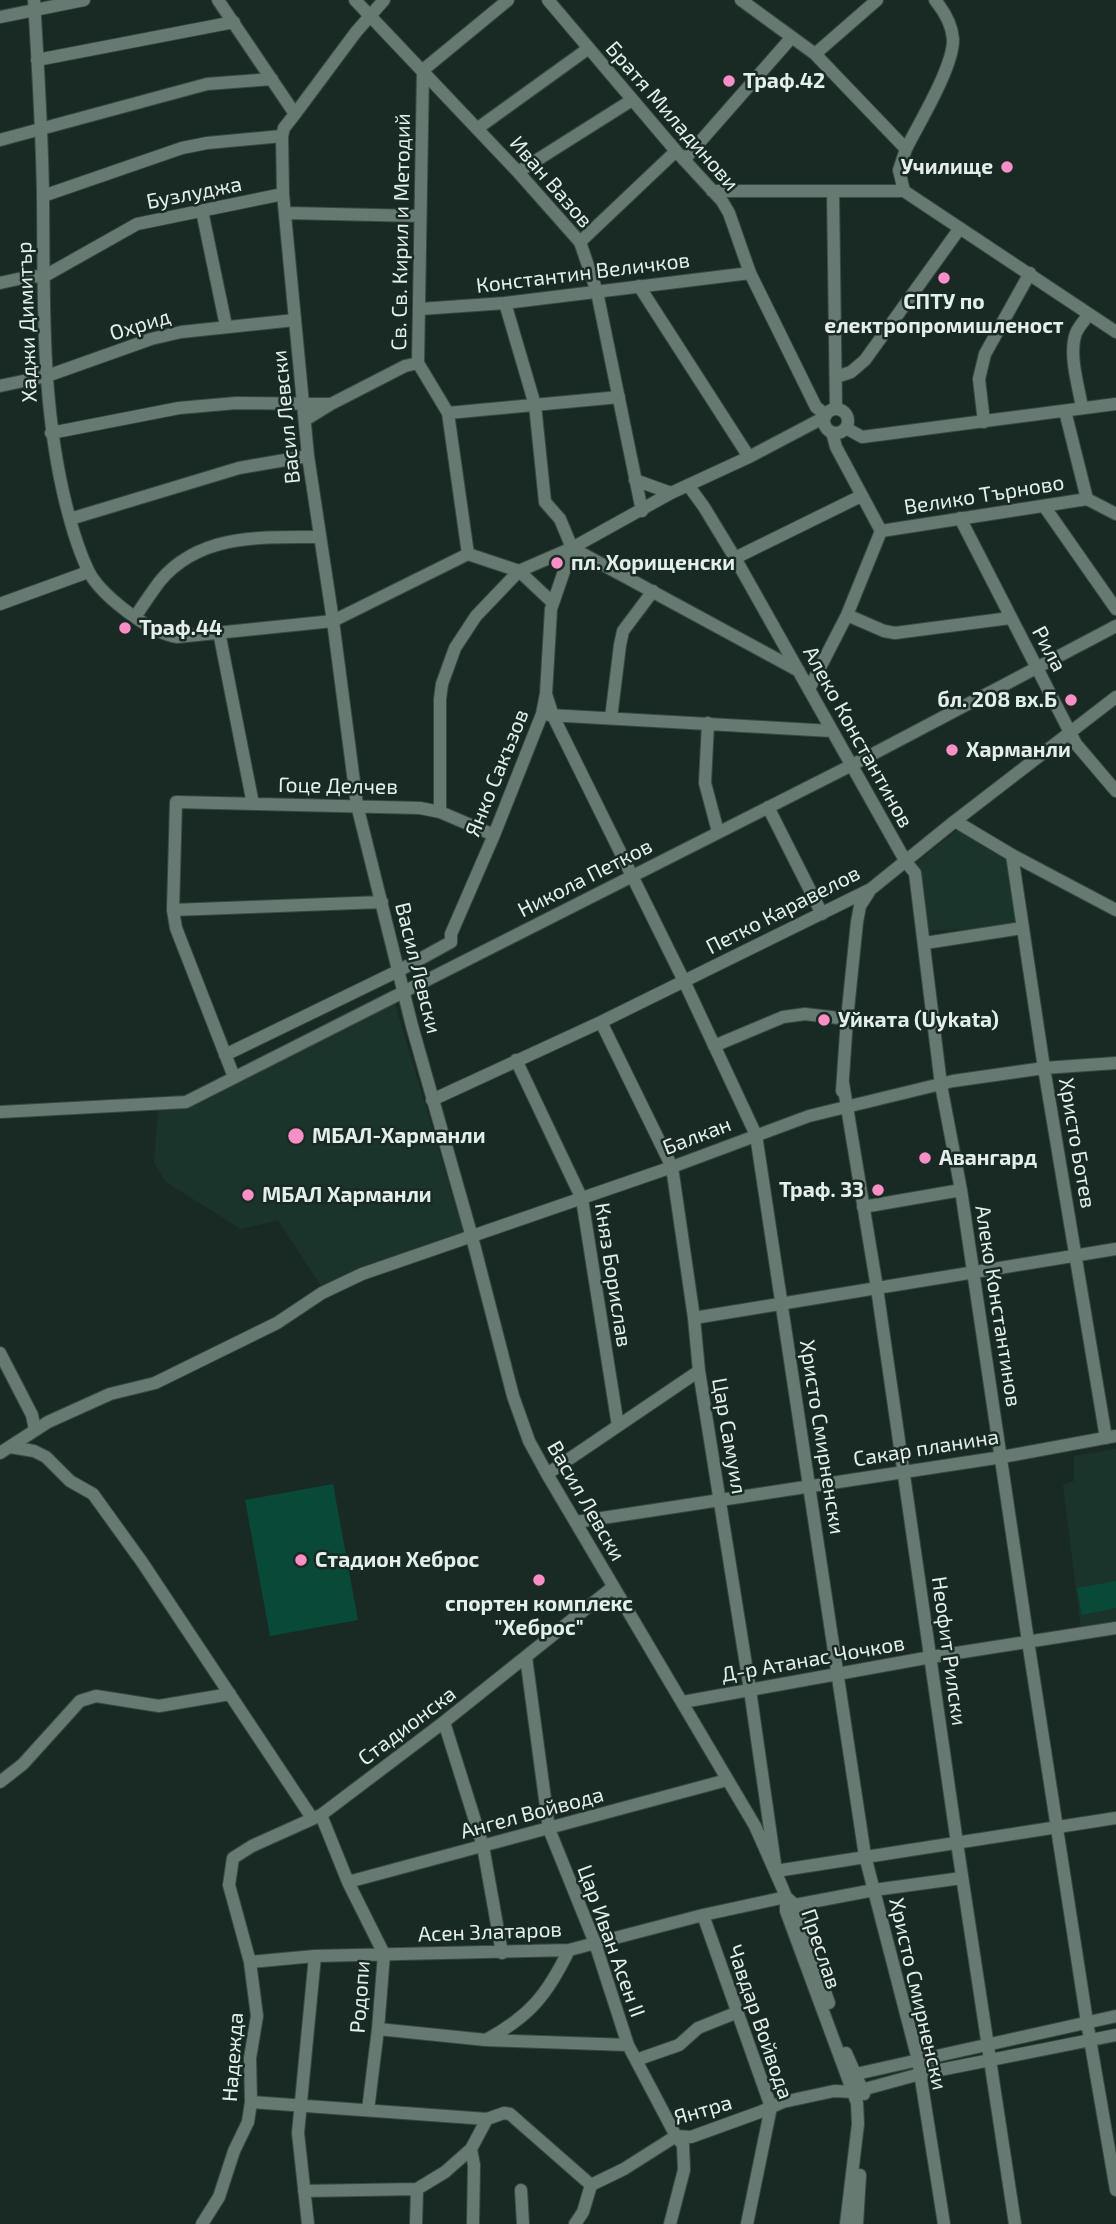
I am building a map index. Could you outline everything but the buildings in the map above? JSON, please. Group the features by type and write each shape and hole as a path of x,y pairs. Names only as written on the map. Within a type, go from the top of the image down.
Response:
{"street":[{"path":"0,17 34,5 84,0"},
{"path":"218,0 295,114"},
{"name":"Иван Вазов","path":"355,0 519,172 580,242 597,292 642,511"},
{"path":"43,196 182,148 282,135 284,128 384,0"},
{"path":"423,70 508,0"},
{"name":"Братя Миладинови","path":"548,0 680,156 722,201 729,213 750,273 816,407 829,414"},
{"path":"741,0 815,54 906,149"},
{"path":"815,54 877,0"},
{"path":"904,191 899,170 906,149 949,61 953,41 944,11 935,0"},
{"name":"Хаджи Димитър","path":"34,5 51,433 70,519 88,572 135,617 164,635 177,637 333,621"},
{"path":"37,60 234,22"},
{"path":"580,242 680,156 792,37"},
{"path":"478,128 589,48"},
{"name":"Св. Св. Кирил и Методий","path":"423,70 418,363 448,413 468,554"},
{"path":"0,140 207,84 272,79"},
{"path":"519,172 632,100"},
{"name":"Васил Левски","path":"282,135 284,194 303,403 357,805 432,1100 472,1237 513,1396 529,1441 547,1474 755,1826 791,1901"},
{"path":"712,191 904,191 1116,332"},
{"path":"440,812 440,699 449,663 476,616 519,571 572,548 688,485 749,457 829,414 845,413 848,418 846,428 837,433 825,425 829,414 836,377 833,192"},
{"name":"Бузлуджа","path":"0,283 43,276 137,224 284,194"},
{"path":"202,211 226,326"},
{"path":"287,213 420,216"},
{"path":"836,377 851,372 865,360 960,228"},
{"name":"Константин Величков","path":"420,309 505,303 750,273"},
{"path":"985,422 979,379 985,354 1030,273"},
{"path":"639,286 749,457"},
{"path":"505,303 535,405 545,502 560,519 572,548 799,671"},
{"path":"1083,408 1074,341 1089,314"},
{"name":"Охрид","path":"0,386 47,376 151,339 181,332 295,320"},
{"path":"305,420 405,366 418,363"},
{"path":"448,413 619,397"},
{"path":"51,433 178,408 236,403 331,404"},
{"path":"846,428 862,437 1116,404"},
{"path":"1065,411 1087,499"},
{"name":"Велико Търново","path":"832,432 836,447 881,531 1087,499 1116,514"},
{"path":"70,519 239,468 309,456"},
{"path":"635,480 671,494"},
{"name":"Алеко Константинов","path":"688,485 705,507 735,558 906,862 915,873 941,1085 961,1190 1087,2022 1116,2190"},
{"path":"735,558 861,496"},
{"path":"1044,506 1116,608"},
{"name":"Рила","path":"960,518 1076,744 1116,791"},
{"path":"809,689 847,615 881,531"},
{"path":"135,617 160,581 195,553 216,544 249,537 320,537"},
{"name":"Янко Сакъзов","path":"546,694 553,603 572,548"},
{"path":"333,621 468,554 519,571 553,603"},
{"path":"0,604 88,572"},
{"path":"611,718 623,631 653,592"},
{"path":"847,615 895,633 1010,618"},
{"name":"Никола Петков","path":"0,1112 186,1102 852,765 1116,625"},
{"path":"219,632 253,804"},
{"name":"Христо Смирненски","path":"546,694 548,715 633,876 756,1135 865,1856 918,2060 944,2224"},
{"name":"Петко Каравелов","path":"432,1100 601,1022 871,889 1116,697"},
{"path":"548,715 832,731"},
{"name":"Янко Сакъзов","path":"451,942 450,934 548,715"},
{"path":"708,723 705,783 718,832"},
{"name":"Гоце Делчев","path":"173,910 176,802 388,805 440,812 494,835"},
{"path":"768,807 822,914"},
{"path":"955,821 1012,855 1116,910"},
{"name":"Христо Ботев","path":"1012,855 1044,1068 1111,1437"},
{"name":"Неофит Рилски","path":"871,889 860,906 847,1019 844,1107 877,1288 1015,2224"},
{"path":"233,1077 182,946 173,910 382,902"},
{"path":"925,943 1022,929"},
{"path":"225,1055 400,970 451,942 462,963"},
{"path":"714,1046 783,1017 805,1014 847,1019"},
{"name":"Цар Самуил","path":"601,1022 672,1167 699,1371 721,1500 776,1871"},
{"name":"Княз Борислав","path":"516,1060 582,1199 618,1426"},
{"name":"Балкан","path":"5,1450 48,1422 110,1394 155,1383 276,1323 322,1293 362,1274 582,1199 809,1116 953,1081 1044,1068 1116,1063"},
{"path":"863,1207 961,1190"},
{"path":"694,1318 782,1306 1116,1249"},
{"path":"0,1353 32,1415 35,1430"},
{"path":"547,1474 699,1371"},
{"name":"Сакар планина","path":"576,1522 1002,1457 1111,1437"},
{"name":"Родопи","path":"5,1450 34,1451 46,1457 70,1481 93,1494 317,1817 384,1954 368,2110"},
{"name":"Стадионска","path":"229,1885 230,1867 239,1852 317,1817 444,1722 613,1587"},
{"name":"Д-р Атанас Чочков","path":"683,1702 931,1657 1116,1628"},
{"name":"Цар Иван Асен II","path":"526,1657 549,1829 595,1943 628,2045 683,2145 684,2170 670,2224"},
{"path":"0,1782 23,1764 86,1697 96,1696 159,1706 230,1694"},
{"path":"444,1722 483,1846 502,1953"},
{"name":"Ангел Войвода","path":"348,1882 727,1780"},
{"path":"776,1871 1116,1818"},
{"name":"Асен Златаров","path":"250,1962 315,1956 569,1950 703,1915 962,1878"},
{"name":"Надежда","path":"202,2224 219,2197 234,2151 248,2122 251,2102 250,2058 257,2016 250,1962 229,1885"},
{"name":"Преслав","path":"791,1901 786,1911 865,2103 857,2224"},
{"name":"Чавдар Войвода","path":"703,1915 771,2107 747,2224"},
{"path":"485,2040 517,2022 531,2010 552,1981 569,1950"},
{"path":"308,2224 298,2152 315,1956"},
{"path":"636,2060 679,2045 698,2028 738,2012"},
{"path":"855,2084 918,2060 1116,2016"},
{"path":"378,2029 485,2040 628,2045"},
{"path":"855,2084 991,2062 1116,2035"},
{"name":"Преслав","path":"846,2224 859,2124 855,2084"},
{"name":"Янтра","path":"591,2185 624,2169 676,2136 691,2137 783,2102 855,2084"},
{"path":"251,2102 487,2119 504,2113 515,2118 591,2185 583,2212 575,2224"},
{"path":"304,2191 416,2189 445,2172 471,2150 487,2119"},
{"path":"471,2150 474,2165 473,2224"},
{"path":"416,2189 416,2224"},
{"path":"521,2190 523,2224"}],"shaded area":[{"path":"961,827 1012,862 1019,927 928,931 917,862"},
{"name":"МБАЛ-Харманли","path":"394,1001 464,1234 323,1289 278,1220 241,1229 166,1182 154,1163 158,1109"},
{"path":"1116,1449 1116,1623 1081,1629 1063,1485 1074,1481 1074,1456"}],"green space":[{"name":"Стадион Хеброс","path":"333,1484 358,1620 270,1636 245,1500"},
{"path":"1116,1581 1116,1608 1082,1615 1077,1588"}],"place":[{"name":"Траф.42","path":"729,81"},
{"name":"Училище","path":"1007,167"},
{"name":"СПТУ по електропромишленост","path":"944,278"},
{"name":"пл. Хорищенски","path":"557,563"},
{"name":"Траф.44","path":"125,628"},
{"name":"бл. 208 вх.Б","path":"1071,700"},
{"name":"Харманли","path":"952,750"},
{"name":"Уйката (Uykata)","path":"824,1020"},
{"name":"МБАЛ-Харманли","path":"296,1136"},
{"name":"Авангард","path":"925,1158"},
{"name":"Траф. 33","path":"878,1190"},
{"name":"МБАЛ Харманли","path":"248,1195"},
{"name":"Стадион Хеброс","path":"301,1560"},
{"name":"спортен комплекс \"Хеброс\"","path":"539,1580"}]}
